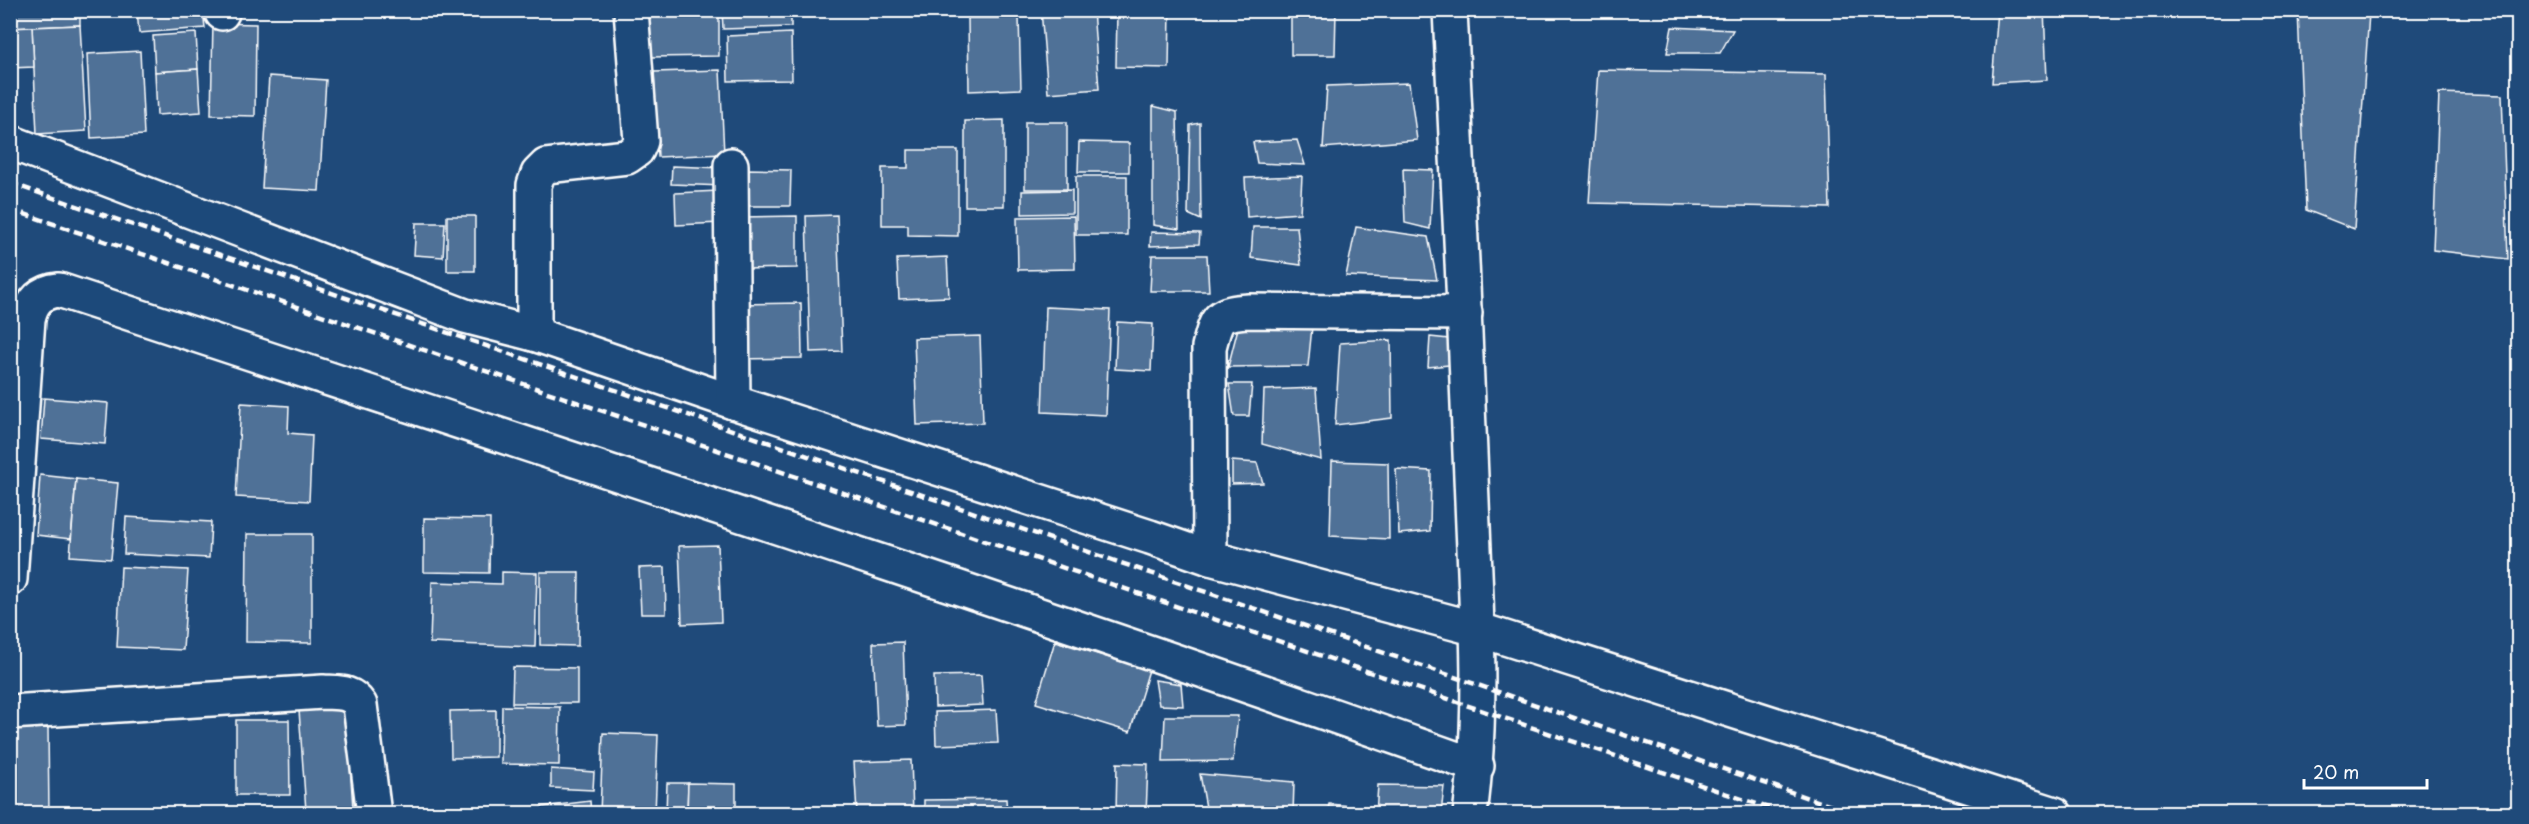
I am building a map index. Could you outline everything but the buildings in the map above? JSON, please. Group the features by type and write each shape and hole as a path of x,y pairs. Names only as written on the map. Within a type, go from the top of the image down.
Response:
{"street":[{"path":"534,334 534,185 538,174 546,166 627,157 637,150 641,141 631,10"},
{"path":"1450,10 1465,313 1479,686 1477,766 1470,813"},
{"path":"10,142 465,316 534,334 733,402 1210,558 1477,629 2055,813"},
{"path":"731,165 733,402"},
{"path":"10,579 28,319 31,307 37,298 46,291 59,290 1288,699 1477,766"},
{"path":"1210,558 1209,347 1220,318 1228,312 1249,311 1465,313"},
{"path":"10,712 323,692 346,693 354,696 360,705 374,813"}],"railway":[{"path":"10,183 1855,814"},
{"path":"10,209 1786,814"}]}
